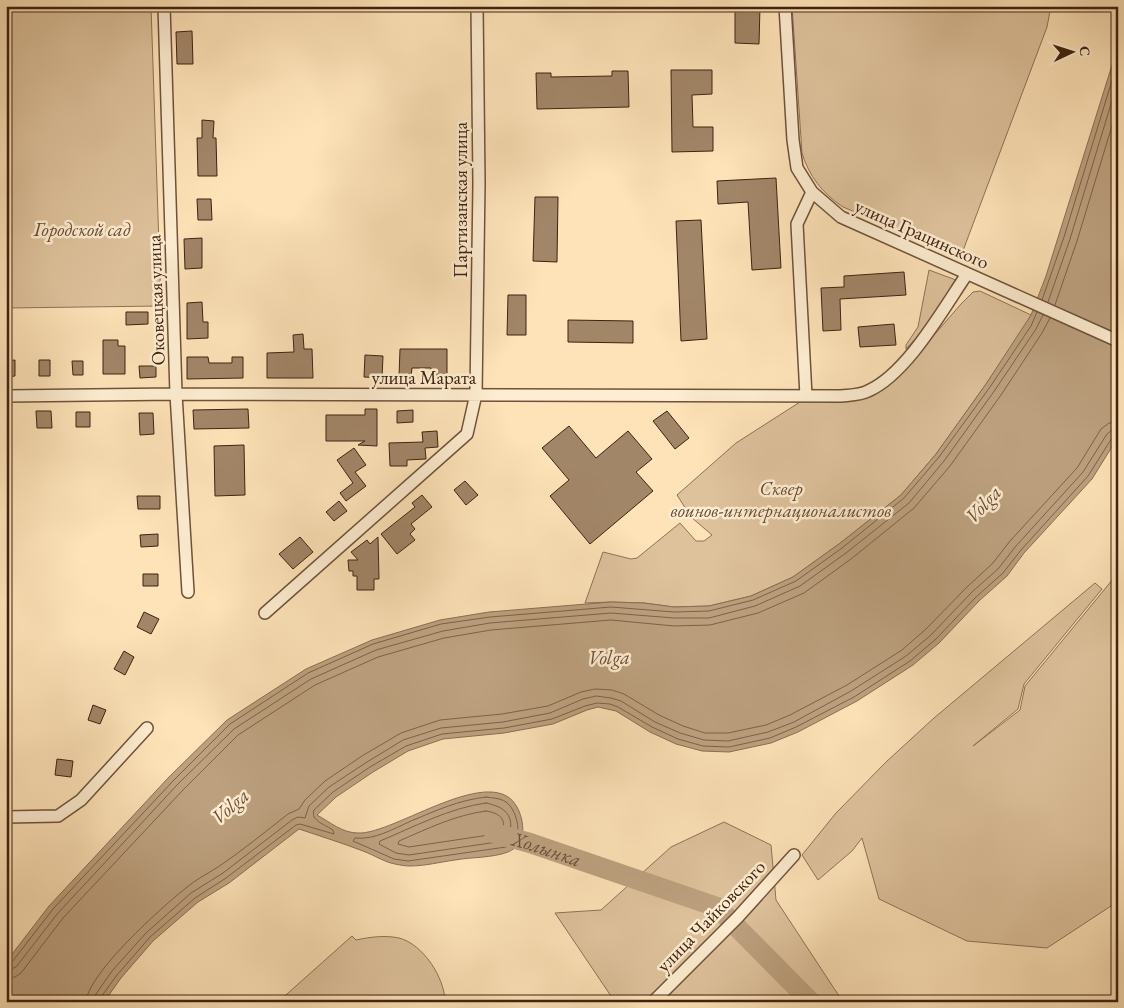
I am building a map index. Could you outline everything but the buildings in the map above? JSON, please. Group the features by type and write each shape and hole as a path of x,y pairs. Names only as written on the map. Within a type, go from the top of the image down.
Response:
{"street":[{"name":"Оковецкая улица","path":"164,6 176,394 188,592"},
{"name":"Партизанская улица","path":"265,613 466,434 476,394 479,183 477,6"},
{"name":"улица Грацинского","path":"785,6 793,140 797,168 812,192 841,217 1118,341"},
{"path":"806,396 797,224 812,192"},
{"name":"улица Марата","path":"6,396 176,394 841,396 867,392 884,381 902,364 918,347 967,274"},
{"path":"6,817 58,816 81,800 146,728"},
{"name":"улица Чайковского","path":"653,1002 738,917 794,854"}],"green space":[{"name":"Городской сад","path":"6,6 151,6 161,306 6,308"},
{"path":"792,6 1051,6 1047,27 961,256 843,207 817,183 808,169 802,153"},
{"path":"929,270 956,280 956,285 924,329 906,349 906,345 918,327"},
{"name":"Сквер воинов-интернационалистов","path":"980,291 1031,315 1027,323 936,454 901,495 839,544 793,577 751,596 709,606 674,607 644,603 585,603 603,552 631,559 637,558 680,523 696,541 704,541 712,535 691,517 677,495 736,443 800,402 872,393 895,380 961,304 973,292"},
{"path":"1118,573 1118,898 1111,906 1047,948 967,941 879,899 862,838 852,851 818,880 802,855 836,813 886,762 934,718 1095,583 1102,589 1024,684 1018,709 973,746 1020,710 1025,686"},
{"path":"724,822 771,845 776,900 843,1002 615,1002 555,913 601,910 671,847"},
{"path":"352,936 356,940 388,937 408,941 431,963 441,983 445,1002 278,1002"}],"water":[{"name":"Volga","path":"1118,46 1118,437 1092,479 1024,553 1007,576 980,600 939,643 913,665 857,701 798,732 771,743 729,752 702,751 676,744 650,732 616,711 598,707 553,724 504,733 443,739 408,751 336,797 317,815 341,829 358,833 395,823 467,795 488,792 506,796 518,809 523,833 516,847 508,852 495,855 406,866 387,862 355,848 299,829 229,883 198,902 153,941 121,978 104,1002 6,1002 6,962 49,906 169,777 227,720 306,669 372,640 440,620 489,612 611,602 644,603 674,607 709,606 751,596 793,577 839,544 901,495 936,454 986,384 1031,315 1046,276"}],"waterway":[{"name":"Холынка","path":"494,833 530,843 717,907 811,1002"}]}
